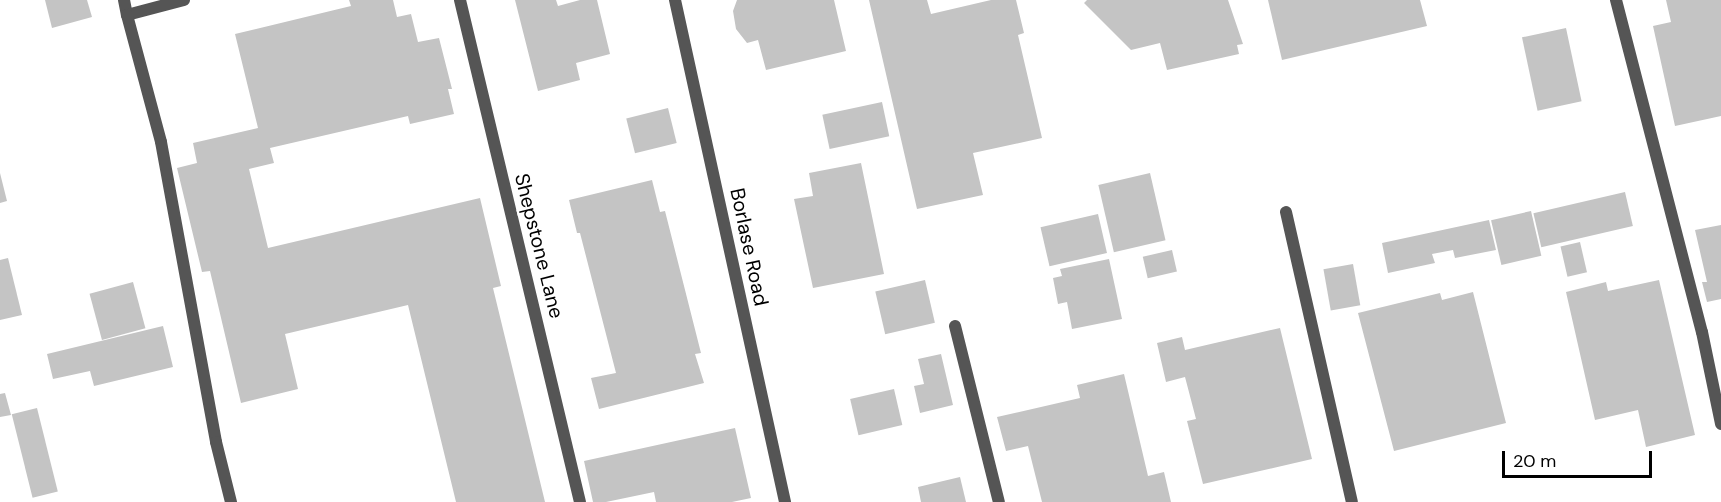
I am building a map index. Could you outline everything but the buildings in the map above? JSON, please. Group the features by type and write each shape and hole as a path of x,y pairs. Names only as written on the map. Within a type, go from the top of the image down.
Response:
{"street":[{"path":"124,0 161,142 216,442 231,502"},
{"path":"127,15 183,0"},
{"name":"Shepstone Lane","path":"460,0 580,502"},
{"name":"Borlase Road","path":"675,0 785,502"},
{"path":"1617,0 1702,332 1721,424"},
{"path":"1286,212 1352,502"},
{"path":"955,326 999,502"}]}
